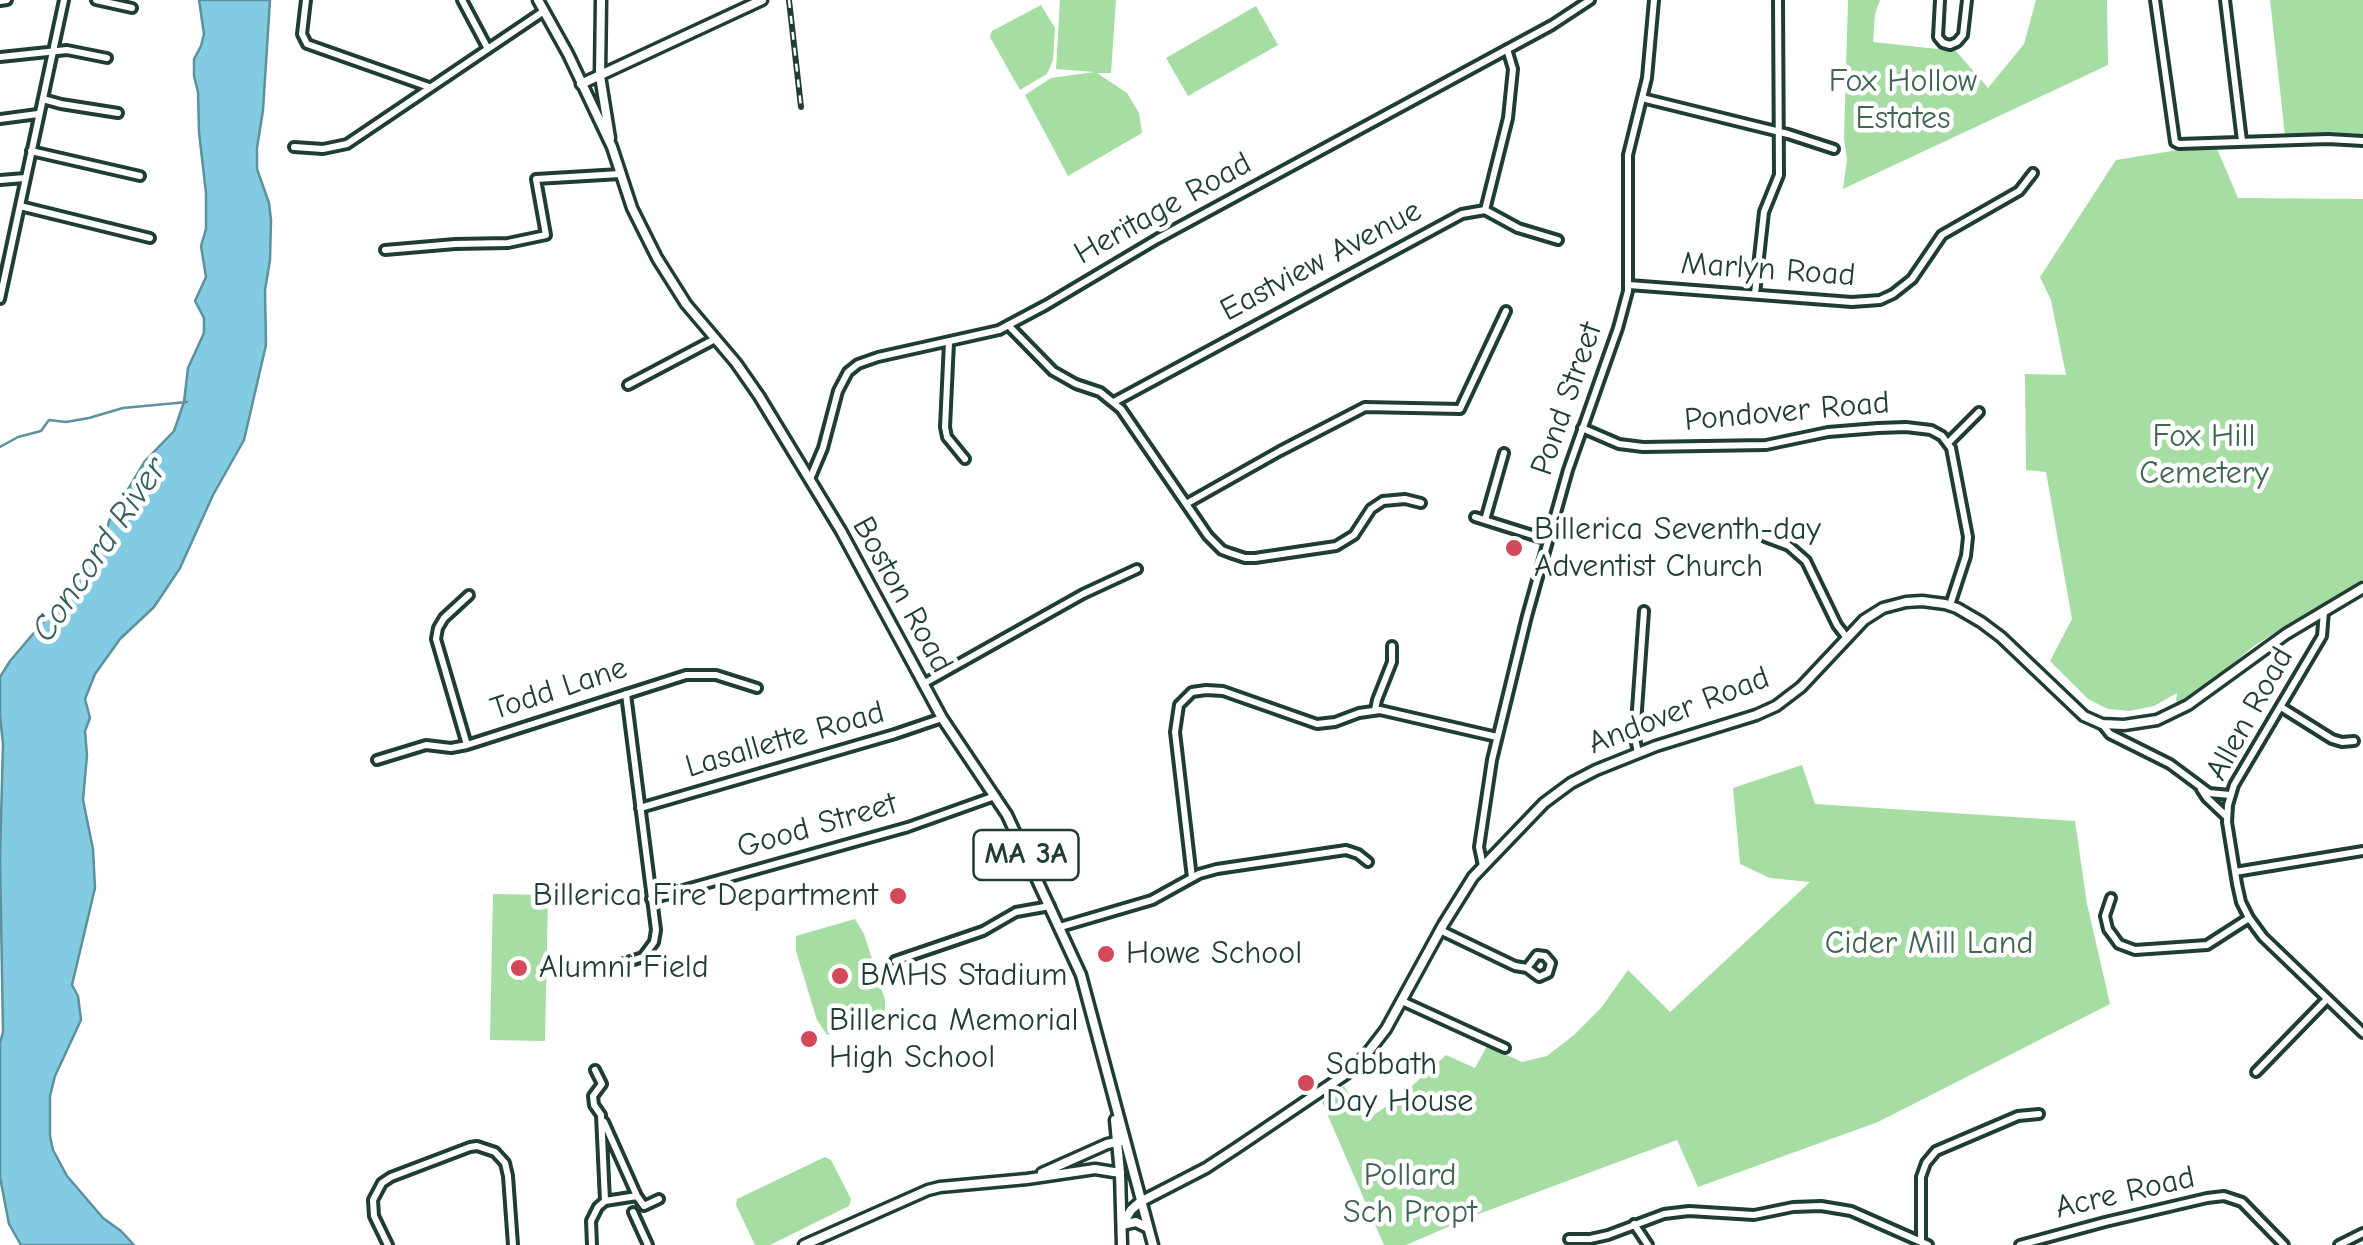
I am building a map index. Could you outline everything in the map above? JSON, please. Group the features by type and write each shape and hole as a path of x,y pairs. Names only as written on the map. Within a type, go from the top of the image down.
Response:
{"main road":[{"name":"Boston Road","path":"538,0 612,147 637,218 657,258 686,304 748,380 841,531 942,718 1007,815 1081,975 1114,1097 1121,1141 1154,1245"},
{"path":"601,0 600,76 612,147"},
{"path":"580,84 762,0"},
{"path":"600,56 620,66"},
{"path":"2102,724 2145,722 2169,716 2204,695 2271,644 2363,588"},
{"name":"Andover Road","path":"1140,1202 1224,1156 1346,1074 1376,1045 1473,877 1532,814 1583,775 1776,706 1801,687 1874,614 1922,600 1972,616 2076,710 2102,724"},
{"path":"1027,1178 1121,1141"},
{"name":"MA 3A","path":"1121,1141 1122,1245"},
{"path":"804,1245 928,1190 1095,1168 1120,1173"},
{"path":"1122,1226 1140,1202"},
{"path":"1122,1226 1136,1222 1148,1228"}],"street":[{"path":"0,299 64,0"},
{"path":"96,0 132,8"},
{"path":"306,0 302,26 305,40 314,48 430,88"},
{"path":"462,0 488,49"},
{"name":"Heritage Road","path":"810,479 838,391 852,368 878,357 999,330 1157,239 1552,25 1590,0"},
{"name":"Pond Street","path":"1484,866 1479,847 1498,737 1527,616 1628,285 1628,155 1650,55 1654,0"},
{"path":"1754,294 1764,212 1779,175 1778,0"},
{"path":"1940,0 1936,29 1943,43 1950,45 1963,35 1967,0"},
{"path":"2156,0 2176,143 2363,141"},
{"path":"2225,0 2242,141"},
{"path":"294,148 347,144 544,11"},
{"path":"1508,49 1514,69 1508,118 1485,210 1518,228 1558,240"},
{"path":"0,57 67,50 108,58"},
{"path":"43,98 118,113"},
{"path":"1642,98 1834,149"},
{"path":"0,119 39,114"},
{"path":"31,151 140,176"},
{"name":"Marlyn Road","path":"1628,285 1874,302 1912,279 1942,235 2019,191 2032,173"},
{"path":"384,250 508,243 546,235 536,180 620,174"},
{"path":"0,180 26,178"},
{"path":"20,206 150,238"},
{"name":"Eastview Avenue","path":"1114,402 1426,232 1462,214 1485,210"},
{"path":"0,242 12,241"},
{"path":"1186,504 1365,406 1460,409 1506,311"},
{"path":"1008,325 1053,371 1114,402 1215,544 1237,556 1255,558 1336,546 1348,541 1371,509 1383,501 1405,499 1422,503"},
{"path":"628,385 715,339"},
{"path":"949,342 944,427 965,459"},
{"path":"1950,606 1968,542 1948,443 1980,412"},
{"name":"Pondover Road","path":"1582,428 1615,443 1636,447 1766,446 1834,432 1906,427 1931,430 1948,443"},
{"path":"1485,520 1504,453"},
{"path":"1475,517 1548,540"},
{"path":"1765,536 1789,546 1806,561 1846,638"},
{"path":"922,684 1083,594 1137,569"},
{"path":"467,745 436,640 444,618 468,595"},
{"name":"Allen Road","path":"2324,610 2322,636 2238,776 2227,817 2240,897 2249,918 2263,937 2363,1033"},
{"path":"1638,753 1635,738 1644,611"},
{"path":"1376,710 1392,662 1392,646"},
{"name":"Todd Lane","path":"377,760 426,745 467,745 675,678 719,676 757,688"},
{"path":"1192,878 1174,732 1176,713 1192,692 1223,692 1320,724 1376,710 1498,737"},
{"path":"618,965 643,957 654,942 656,930 626,694"},
{"path":"2281,707 2332,739 2354,742"},
{"name":"Lasallette Road","path":"640,808 942,718"},
{"path":"2102,724 2110,734 2170,764 2227,817"},
{"path":"2200,788 2230,795"},
{"name":"Good Street","path":"652,899 896,830 996,796"},
{"path":"1060,926 1152,900 1192,878 1230,866 1346,850 1368,862"},
{"path":"2235,872 2363,851"},
{"path":"2110,898 2106,913 2108,929 2119,944 2135,950 2207,945 2249,918"},
{"path":"895,961 984,930 1016,912 1050,906"},
{"path":"1440,930 1487,954 1527,968"},
{"path":"2256,1072 2327,1000"},
{"path":"1402,1001 1505,1048"},
{"path":"595,1070 602,1084 593,1096 594,1105 637,1196 644,1206 659,1200"},
{"path":"1569,1239 1608,1235 1679,1212 1754,1215 1821,1206 1851,1211 1924,1243 1921,1178 1936,1151 2018,1116 2039,1114"},
{"path":"601,1115 605,1202"},
{"path":"388,1245 374,1216 373,1200 382,1183 470,1146 495,1152 505,1164 513,1245"},
{"path":"603,1159 619,1156"},
{"path":"592,1245 591,1221 598,1206 637,1196"},
{"name":"Acre Road","path":"2020,1245 2224,1196 2242,1202 2284,1245"},
{"path":"633,1212 648,1245"},
{"path":"1634,1224 1648,1245"},
{"path":"2339,1245 2363,1233"},
{"path":"1898,1245 1904,1234"}],"green space":[{"path":"1060,0 1116,0 1111,73 1097,73 1127,93 1139,113 1142,133 1068,176 1025,95 1051,78 1094,72 1056,69"},
{"name":"Fox Hollow Estates","path":"1848,0 1880,0 1873,42 1956,51 1988,88 2024,44 2036,0 2107,0 2108,65 1843,189 1847,159 1844,139"},
{"path":"2270,0 2363,0 2363,138 2285,135"},
{"path":"1041,5 1055,28 1053,60 1047,74 1020,90 990,37 992,31"},
{"path":"1256,6 1278,45 1188,96 1166,58"},
{"name":"Fox Hill Cemetery","path":"2215,144 2238,198 2363,199 2363,580 2255,645 2179,705 2177,693 2154,706 2129,711 2108,709 2088,699 2050,661 2072,619 2046,472 2026,470 2025,374 2066,375 2051,300 2040,277 2116,160"},
{"name":"Cider Mill Land","path":"1802,765 1815,804 2075,821 2087,904 2110,1004 1878,1122 1698,1187 1677,1140 1406,1245 1384,1245 1322,1102 1344,1086 1365,1121 1400,1097 1446,1055 1475,1068 1487,1046 1522,1062 1547,1056 1601,1008 1628,970 1670,1012 1810,882 1770,878 1740,864 1733,788"},
{"name":"Alumni Field","path":"493,894 548,895 545,1041 490,1040"},
{"name":"BMHS Stadium","path":"855,919 864,934 885,1000 885,1015 827,1035 817,1020 796,951 796,936"},
{"path":"825,1157 831,1160 851,1199 849,1206 770,1245 755,1245 736,1205 737,1199"}],"water":[{"name":"Concord River","path":"199,0 270,0 257,148 257,169 271,220 265,290 266,345 244,440 213,495 180,568 154,607 120,639 95,674 85,699 90,718 85,731 83,800 93,849 95,888 72,985 78,996 81,1020 55,1076 50,1096 50,1136 67,1176 103,1218 134,1245 21,1245 9,1224 0,1177 0,677 71,582 96,556 109,521 145,461 174,431 184,402 188,368 204,333 204,318 195,301 206,277 201,246 206,229 206,193 194,76 194,59 204,34"}],"waterway":[{"path":"0,447 41,431 49,420 66,422 123,408 187,402"}],"railway":[{"path":"789,0 801,107"}],"place":[{"name":"Billerica Seventh-day Adventist Church","path":"1514,548"},
{"name":"Billerica Fire Department","path":"898,896"},
{"name":"Howe School","path":"1106,954"},
{"name":"Alumni Field","path":"519,968"},
{"name":"BMHS Stadium","path":"840,976"},
{"name":"Billerica Memorial High School","path":"809,1039"},
{"name":"Sabbath Day House","path":"1306,1083"}],"park label":[{"name":"Pollard Sch Propt","path":"1410,1194"}]}
